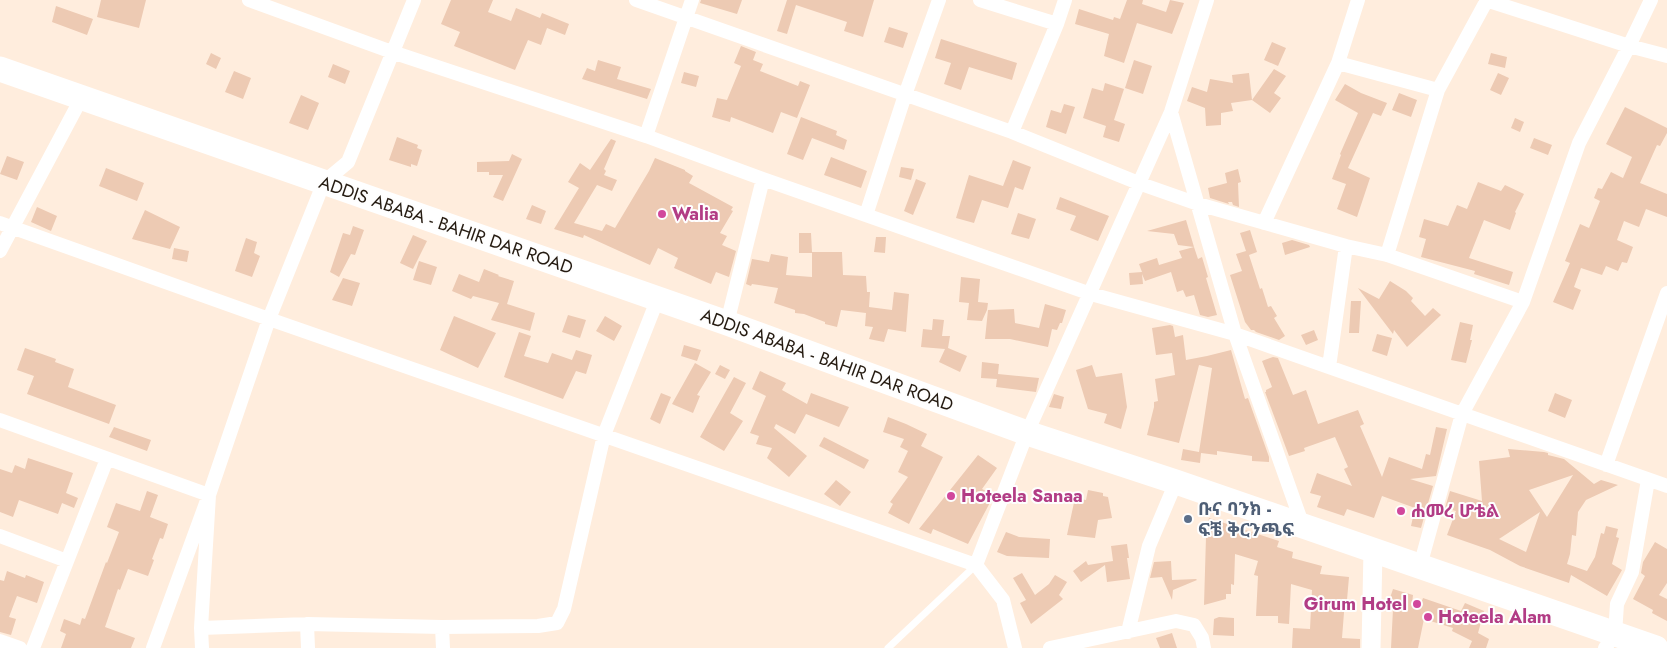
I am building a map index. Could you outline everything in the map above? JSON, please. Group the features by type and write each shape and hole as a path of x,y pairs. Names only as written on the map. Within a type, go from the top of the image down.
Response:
{"highway":[{"name":"ADDIS ABABA - BAHIR DAR ROAD","path":"0,69 658,298 1027,433 1420,566 1610,641 1656,648"}],"street":[{"path":"249,0 392,52 646,136 1091,294 1235,334 1667,486"},
{"path":"153,648 209,495 269,318 324,182 348,162 414,0"},
{"path":"636,0 1012,132 1140,184 1198,204 1346,246 1387,255 1523,302"},
{"path":"646,136 692,0"},
{"path":"866,215 905,95 939,0"},
{"path":"980,0 1057,24"},
{"path":"1012,132 1057,24 1065,0"},
{"path":"976,565 1027,433 1172,112 1207,0"},
{"path":"1264,223 1338,63 1358,0"},
{"path":"1387,255 1438,90 1487,0 1629,46 1667,56"},
{"path":"1420,566 1462,414 1523,302 1579,143 1651,0"},
{"path":"1338,63 1438,90"},
{"path":"0,251 14,228 82,97"},
{"path":"1172,112 1235,334 1304,526"},
{"path":"727,323 763,179"},
{"path":"0,222 976,565 1003,600 1015,648"},
{"path":"1328,367 1346,246"},
{"path":"1606,465 1667,293"},
{"path":"201,628 307,624 442,627 538,626 557,622 564,609 604,435 658,298"},
{"path":"0,420 209,495"},
{"path":"33,648 107,459"},
{"path":"1610,641 1617,604 1632,572 1648,480"},
{"path":"1128,632 1148,546 1176,482"},
{"path":"202,648 201,628 209,495"},
{"path":"0,536 67,561"},
{"path":"1370,648 1372,550"},
{"path":"1050,648 1176,621 1194,625 1202,638 1204,648"},
{"path":"307,624 308,648"},
{"path":"442,627 443,648"},
{"path":"0,641 20,648"}],"lane":[{"path":"888,648 976,565"}],"building":[{"path":"101,0 146,0 139,28 97,17"},
{"path":"451,0 493,0 488,12 511,21 516,8 540,18 542,13 569,24 565,35 547,28 541,45 528,40 515,70 454,46 460,32 441,24"},
{"path":"701,0 742,0 737,14 700,3"},
{"path":"787,0 874,0 863,37 844,31 847,22 796,5 787,34 777,31"},
{"path":"1127,0 1143,0 1142,4 1166,12 1170,0 1184,3 1172,34 1137,23 1124,63 1104,56 1109,34 1075,24 1079,9 1113,20 1114,17 1120,19"},
{"path":"56,6 93,19 87,35 52,22"},
{"path":"889,27 908,33 903,48 884,42"},
{"path":"941,39 1017,63 1012,80 969,67 961,90 944,84 951,63 935,58"},
{"path":"1272,42 1286,48 1278,66 1264,60"},
{"path":"741,46 756,52 753,60 763,64 760,71 798,86 800,81 810,85 797,118 781,112 773,133 731,117 730,122 712,117 717,98 727,100 741,66 734,63"},
{"path":"211,53 221,58 216,69 206,64"},
{"path":"1491,53 1507,57 1505,68 1488,64"},
{"path":"598,60 621,67 617,79 651,89 647,99 582,79 587,68 595,71"},
{"path":"1134,60 1152,66 1143,94 1125,88"},
{"path":"333,64 350,71 345,84 328,77"},
{"path":"1274,69 1286,76 1274,93 1281,98 1270,113 1252,100"},
{"path":"234,71 251,78 243,99 225,92"},
{"path":"684,72 699,76 696,87 681,83"},
{"path":"1249,73 1252,100 1231,103 1233,111 1221,113 1221,125 1206,126 1205,108 1187,101 1192,87 1207,92 1210,79 1233,83 1232,75"},
{"path":"1498,73 1509,78 1501,95 1490,90"},
{"path":"1105,83 1124,89 1114,120 1125,124 1119,142 1103,137 1106,126 1083,118 1092,88 1103,91"},
{"path":"1345,84 1361,93 1387,103 1381,116 1373,113 1348,168 1370,178 1357,217 1337,209 1346,184 1332,179 1340,154 1358,113 1335,100"},
{"path":"1399,93 1417,100 1411,117 1392,110"},
{"path":"301,95 319,103 308,130 289,123"},
{"path":"1064,104 1075,107 1066,134 1046,127 1051,110 1061,113"},
{"path":"1625,107 1667,128 1667,133 1660,146 1657,145 1640,183 1667,194 1667,217 1646,209 1639,227 1624,221 1617,240 1633,247 1627,263 1622,262 1618,271 1606,266 1602,275 1581,268 1574,287 1581,290 1573,310 1553,302 1570,263 1565,261 1580,224 1589,228 1600,201 1594,198 1598,188 1602,189 1611,172 1623,178 1632,157 1606,144"},
{"path":"801,117 837,131 836,135 847,140 844,150 812,138 803,160 787,154"},
{"path":"1515,118 1524,122 1520,132 1511,128"},
{"path":"397,137 418,145 417,148 422,150 417,166 411,164 411,167 389,160"},
{"path":"1534,138 1552,145 1548,155 1530,148"},
{"path":"611,139 616,141 604,169 606,171 604,175 617,180 612,191 597,185 574,223 602,231 606,224 615,228 655,158 685,170 693,176 689,183 733,207 731,210 733,211 720,233 727,236 722,245 736,251 729,277 716,272 711,284 674,268 678,258 658,248 650,265 584,235 583,238 554,229 579,188 568,182 580,163 590,170"},
{"path":"512,154 522,159 503,201 493,197 503,175 489,175 489,172 477,172 477,162 509,161"},
{"path":"7,156 24,162 17,180 0,174"},
{"path":"831,157 867,171 861,188 824,175"},
{"path":"1013,160 1031,167 1023,190 1015,187 1008,208 982,200 974,223 956,218 969,175 1003,186"},
{"path":"901,167 914,169 911,180 899,177"},
{"path":"106,168 144,183 137,201 99,186"},
{"path":"1238,169 1241,182 1238,183 1239,207 1233,205 1232,202 1228,202 1229,204 1210,198 1208,188 1227,183 1225,173"},
{"path":"916,179 926,183 913,215 904,211"},
{"path":"1478,182 1501,191 1505,185 1524,194 1515,212 1510,230 1484,220 1469,258 1513,272 1509,285 1474,274 1475,271 1421,257 1426,239 1419,237 1424,219 1448,226 1457,205 1467,209"},
{"path":"1060,197 1109,216 1098,241 1070,230 1076,216 1056,209"},
{"path":"532,205 546,211 541,224 526,219"},
{"path":"37,207 57,216 51,231 31,222"},
{"path":"145,210 180,227 170,249 132,239"},
{"path":"1018,213 1036,219 1029,239 1011,234"},
{"path":"1186,220 1194,247 1178,245 1174,234 1147,231"},
{"path":"353,226 364,230 355,255 351,254 339,277 330,272 343,233 350,235"},
{"path":"1250,230 1257,252 1249,255 1268,307 1271,306 1277,316 1274,318 1285,336 1279,340 1251,330 1245,322 1230,275 1242,271 1236,254 1246,251 1240,233"},
{"path":"799,233 811,233 812,252 842,252 843,275 866,276 867,292 870,292 869,307 892,310 894,292 909,294 906,332 888,329 884,342 869,339 873,327 865,326 866,313 841,310 837,327 825,324 825,322 804,314 795,313 795,310 774,303 778,288 746,284 752,259 769,262 771,254 788,257 786,275 812,277 812,253 799,253"},
{"path":"413,235 427,241 413,269 400,263"},
{"path":"876,237 886,237 885,253 874,252"},
{"path":"246,238 257,242 254,253 260,256 252,277 235,271"},
{"path":"1292,240 1309,245 1310,247 1285,255 1282,243"},
{"path":"1194,247 1198,259 1202,257 1217,315 1208,317 1200,315 1194,295 1186,297 1183,290 1177,292 1171,272 1145,281 1142,274 1143,284 1130,285 1129,273 1142,272 1139,264 1157,258 1159,265 1182,258 1179,251"},
{"path":"174,248 189,251 187,262 172,259"},
{"path":"419,261 437,267 431,285 413,280"},
{"path":"484,269 514,281 507,304 535,313 530,331 491,320 499,303 473,296 471,299 452,291 459,274 479,282"},
{"path":"961,277 980,279 978,302 988,303 982,321 967,320 969,303 959,302"},
{"path":"343,278 360,283 352,306 332,300"},
{"path":"1390,281 1413,298 1411,301 1425,316 1433,308 1441,315 1407,347 1394,330 1393,334 1358,288 1379,299"},
{"path":"1351,301 1361,301 1359,333 1349,333"},
{"path":"1045,304 1066,310 1062,323 1060,323 1057,330 1052,329 1048,347 1010,339 985,339 988,310 1014,309 1015,323 1039,328"},
{"path":"568,315 586,320 580,338 562,332"},
{"path":"454,316 496,333 478,368 440,350"},
{"path":"605,316 622,326 614,341 596,331"},
{"path":"933,319 944,320 942,336 950,336 948,348 967,356 960,372 939,362 945,349 921,347 923,329 932,330"},
{"path":"1460,322 1473,325 1470,340 1472,340 1466,363 1451,360"},
{"path":"1173,326 1175,337 1183,335 1186,360 1231,350 1245,399 1248,398 1269,457 1269,462 1252,461 1252,456 1217,451 1217,455 1201,453 1200,463 1181,460 1183,449 1199,452 1212,368 1199,365 1179,443 1147,435 1154,402 1158,401 1155,379 1175,375 1172,353 1156,355 1152,328"},
{"path":"1314,330 1318,340 1306,345 1301,335"},
{"path":"519,332 531,336 524,356 548,363 552,353 572,360 576,350 592,355 586,374 576,371 563,399 504,377"},
{"path":"1377,334 1392,338 1387,356 1372,351"},
{"path":"684,345 701,350 697,361 681,356"},
{"path":"25,348 56,359 55,362 74,369 68,387 116,405 109,424 27,394 34,376 17,370"},
{"path":"1273,357 1278,358 1293,395 1306,390 1318,424 1358,410 1364,424 1360,426 1382,477 1389,457 1422,469 1426,454 1430,455 1436,427 1447,429 1436,476 1410,479 1433,486 1421,528 1411,526 1415,508 1382,496 1374,518 1347,509 1344,516 1317,507 1321,496 1310,493 1317,473 1352,486 1344,469 1348,467 1335,437 1304,448 1305,451 1289,456 1265,392 1272,387 1262,361"},
{"path":"982,362 999,364 998,374 1039,378 1036,392 996,387 997,379 981,378"},
{"path":"695,363 711,372 697,395 700,396 693,413 672,404"},
{"path":"720,365 730,370 725,379 715,374"},
{"path":"1092,365 1096,377 1122,373 1127,407 1121,429 1104,423 1107,414 1088,409 1076,370"},
{"path":"760,371 786,383 782,390 807,404 811,393 849,407 839,427 806,414 795,434 776,424 774,428 807,456 789,477 767,458 772,448 756,444 759,436 750,433 766,396 752,389"},
{"path":"734,377 746,383 730,413 743,421 724,451 700,437"},
{"path":"661,393 671,397 660,424 650,419"},
{"path":"1555,393 1572,400 1565,418 1548,411"},
{"path":"1054,394 1064,397 1061,409 1049,407"},
{"path":"888,417 927,434 921,446 943,457 909,524 888,513 893,504 890,502 908,477 898,472 908,451 900,447 904,439 883,432"},
{"path":"114,427 151,440 147,451 109,437"},
{"path":"824,437 869,460 864,469 819,446"},
{"path":"1508,449 1548,453 1548,455 1564,459 1594,484 1601,480 1618,485 1586,500 1578,512 1576,536 1572,535 1567,564 1587,571 1595,557 1601,533 1604,534 1606,526 1618,529 1616,537 1619,538 1612,564 1622,570 1607,596 1571,575 1569,583 1520,566 1490,550 1447,535 1456,511 1445,508 1450,491 1482,501 1479,461 1510,457","holes":["1573,475 1547,517 1529,490","1540,512 1526,552 1499,539"]},
{"name":"Hoteela Sanaa","path":"978,455 997,468 982,489 994,495 968,544 933,529 931,534 919,529"},
{"path":"28,458 73,473 66,493 78,498 74,508 62,503 58,514 19,500 13,517 0,512 0,469 12,473 15,465 25,469"},
{"path":"836,480 851,492 840,506 824,494"},
{"path":"1088,490 1103,493 1103,496 1108,497 1112,518 1098,520 1095,538 1067,535 1075,498 1086,500"},
{"path":"147,491 158,495 150,517 168,524 163,539 160,538 148,576 128,569 120,590 118,589 105,627 135,638 131,648 61,648 66,634 60,631 64,619 80,625 82,618 85,619 119,532 107,527 116,503 140,511"},
{"path":"1209,518 1279,541 1277,547 1293,552 1292,558 1322,566 1320,574 1349,577 1342,638 1360,639 1360,648 1292,648 1293,628 1310,629 1312,590 1291,584 1289,624 1278,623 1278,616 1256,616 1258,576 1254,575 1258,561 1235,554 1234,585 1231,584 1231,594 1226,594 1226,599 1204,605 1206,537 1204,536"},
{"path":"1006,532 1019,537 1050,539 1049,558 1007,556 997,552"},
{"path":"1655,542 1667,549 1667,583 1659,595 1667,599 1667,621 1652,613 1653,610 1633,599 1645,576 1641,573 1643,562"},
{"path":"1127,544 1130,579 1107,582 1105,565 1081,582 1073,571 1086,561 1088,565 1113,561 1111,546"},
{"path":"1171,561 1172,580 1197,580 1173,590 1172,600 1162,577 1150,578 1154,562"},
{"path":"7,571 25,578 26,575 44,582 37,603 17,596 9,617 16,619 11,635 0,632 0,580 4,581"},
{"path":"1022,573 1035,595 1049,584 1055,575 1067,582 1059,595 1063,599 1031,624 1020,603 1026,600 1013,578"},
{"path":"1393,589 1413,595 1412,604 1420,606 1423,598 1461,611 1465,603 1484,611 1478,633 1489,639 1486,648 1469,648 1472,641 1452,631 1453,628 1424,619 1418,648 1391,648 1393,609 1387,607"},
{"path":"1219,617 1234,618 1234,636 1213,635 1214,619"},
{"path":"1172,633 1177,648 1160,648 1156,638"}],"place":[{"name":"Walia","path":"662,214"},
{"name":"Hoteela Sanaa","path":"951,496"},
{"name":"ሐመረ ሆቴል","path":"1401,511"},
{"name":"ቡና ባንክ - ፍቼ ቅርንጫፍ","path":"1188,519"},
{"name":"Girum Hotel","path":"1417,604"},
{"name":"Hoteela Alam","path":"1428,617"}]}
